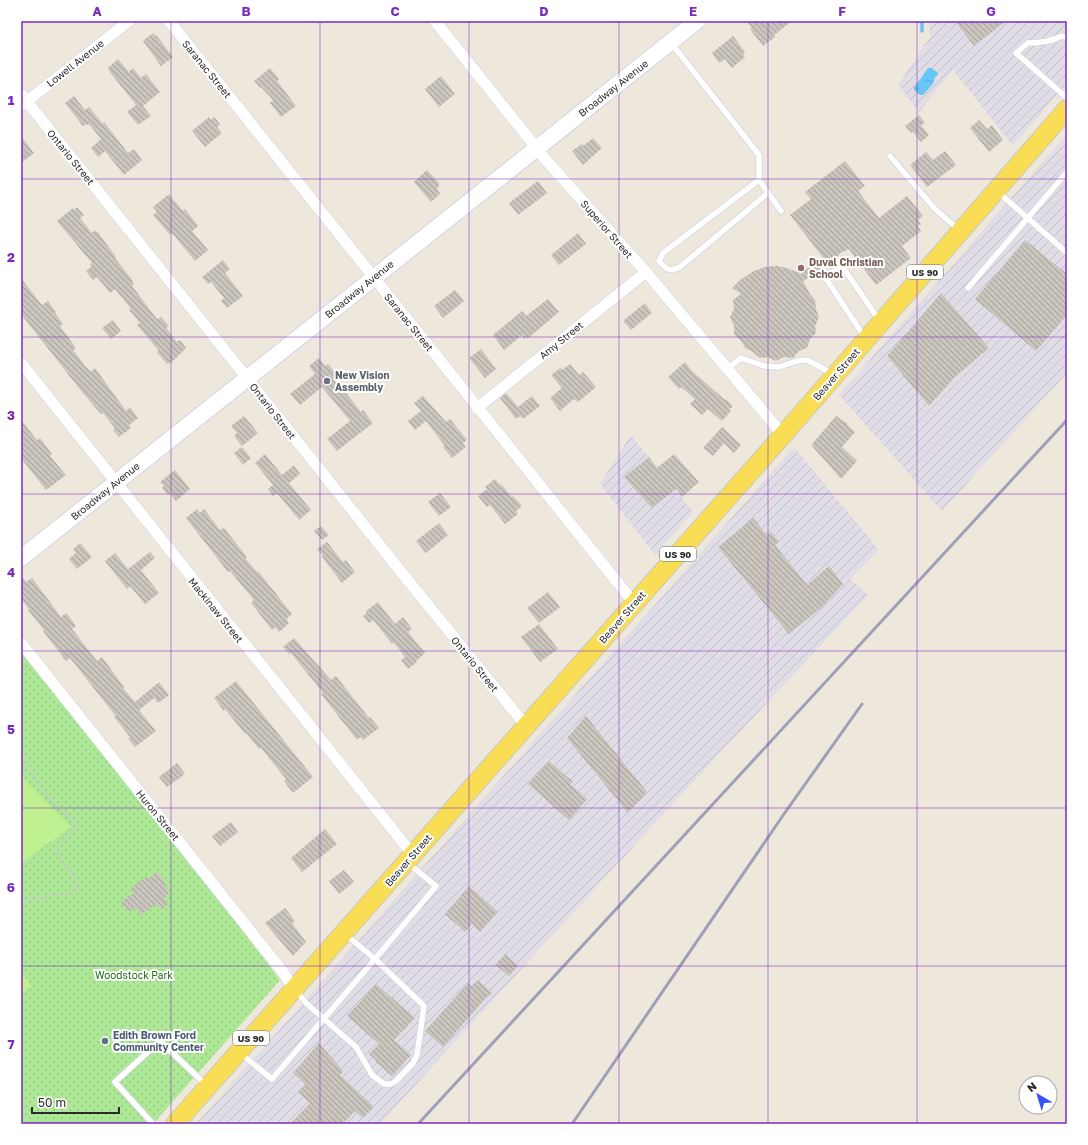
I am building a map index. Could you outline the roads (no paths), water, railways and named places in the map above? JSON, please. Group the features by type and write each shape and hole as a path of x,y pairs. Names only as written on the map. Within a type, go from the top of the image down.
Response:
{"main road":[{"name":"Beaver Street","path":"175,1124 867,340 1067,109"}],"street":[{"name":"Lowell Avenue","path":"23,101 129,21"},
{"name":"Saranac Street","path":"169,21 634,604"},
{"name":"Superior Street","path":"435,21 537,148 646,272 783,435"},
{"name":"Broadway Avenue","path":"21,558 697,21"},
{"name":"Ontario Street","path":"23,101 526,726"},
{"name":"Amy Street","path":"477,408 646,272"},
{"name":"Mackinaw Street","path":"21,363 410,858"},
{"name":"Huron Street","path":"21,643 283,972 294,989"}],"lane":[{"path":"1067,38 1062,36 1052,41 1039,43 1028,42 1016,53 1067,98"},
{"path":"670,42 759,155 759,180 781,212"},
{"path":"890,156 935,209 961,231"},
{"path":"968,288 1067,172"},
{"path":"759,180 663,253 659,261 666,269 673,270 680,267 768,193"},
{"path":"996,191 1067,253"},
{"path":"867,340 825,277 842,266 881,322"},
{"path":"727,369 741,358 764,366 779,367 798,361 807,360 835,375"},
{"path":"239,1052 272,1079 436,886 410,858"},
{"path":"294,989 307,1004 356,1047 372,1076 380,1082 384,1084 391,1084 396,1081 413,1063 417,1055 424,1006 375,959 344,932"},
{"path":"153,1124 115,1082 160,1041 208,1087"}],"water":[{"path":"928,68 931,68 937,72 938,75 935,77 933,84 923,95 920,95 914,90 914,88"}],"waterway":[{"path":"922,21 922,31"}],"railway":[{"path":"418,1124 1067,420"},
{"path":"572,1124 784,814 862,704"}],"place":[{"name":"Duval Christian School","path":"801,268"},
{"name":"New Vision Assembly","path":"327,381"},
{"name":"Edith Brown Ford Community Center","path":"105,1041"}],"park label":[{"name":"Woodstock Park","path":"134,975"}]}
